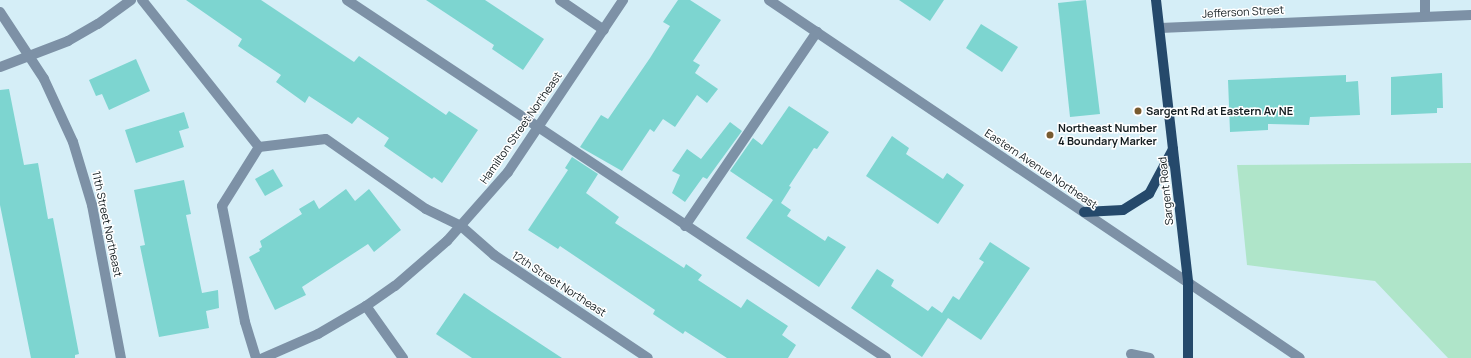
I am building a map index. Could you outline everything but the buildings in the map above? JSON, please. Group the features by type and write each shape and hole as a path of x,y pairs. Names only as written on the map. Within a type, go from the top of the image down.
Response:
{"main road":[{"name":"Sargent Road","path":"1156,0 1188,283 1188,358"},
{"path":"1084,212 1123,210 1149,194 1173,149"}],"street":[{"path":"0,67 31,57 83,33 131,0"},
{"path":"142,0 259,147 222,206 245,322 256,358"},
{"path":"347,0 886,358"},
{"path":"560,0 604,30"},
{"name":"Hamilton Street Northeast","path":"263,358 318,334 366,306 422,264 461,226 508,172 623,0"},
{"name":"Eastern Avenue Northeast","path":"769,0 1297,357"},
{"path":"1425,0 1425,16"},
{"name":"11th Street Northeast","path":"0,12 31,57 58,106 86,180 122,358"},
{"name":"Jefferson Street","path":"1160,28 1425,16 1471,16"},
{"path":"686,226 817,32"},
{"name":"12th Street Northeast","path":"259,147 326,139 426,209 461,226 494,256 648,358"},
{"path":"366,306 403,358"},
{"path":"1131,354 1150,358"}],"green space":[{"path":"1471,163 1471,358 1448,358 1375,281 1247,265 1237,165"}],"place":[{"name":"Sargent Rd at Eastern Av NE","path":"1138,111"},
{"name":"Northeast Number 4 Boundary Marker","path":"1050,135"}]}
